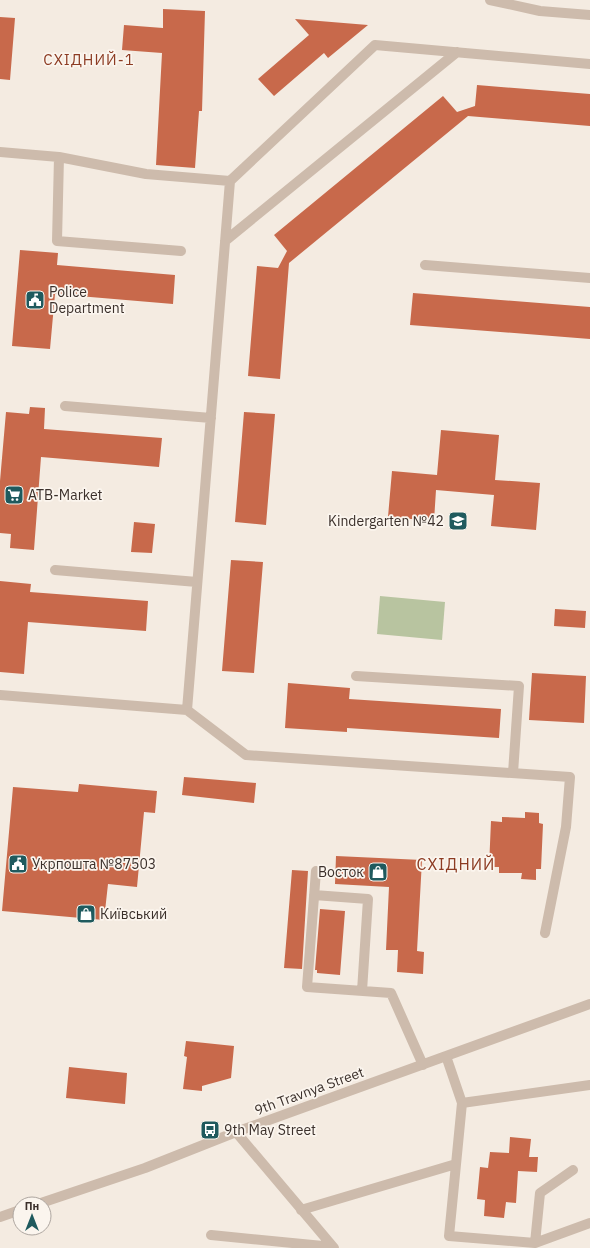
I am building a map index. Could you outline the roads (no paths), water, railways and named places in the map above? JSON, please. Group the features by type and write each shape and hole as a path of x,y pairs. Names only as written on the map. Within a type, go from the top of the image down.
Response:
{"street":[{"path":"490,0 540,11 590,15"},
{"path":"187,710 230,181 375,45 590,64"},
{"path":"225,241 457,52"},
{"path":"0,152 59,157 146,174 230,181"},
{"path":"59,157 57,240 181,251"},
{"path":"424,265 590,278"},
{"path":"65,406 211,418"},
{"path":"55,570 197,582"},
{"path":"356,676 519,686 513,773"},
{"path":"0,695 187,710 246,755 570,777 566,827 545,933"},
{"path":"316,871 306,987 391,993 423,1065"},
{"path":"314,895 368,899 362,991"},
{"name":"9th Travnya Street","path":"52,1199 145,1168 236,1132 590,1004"},
{"path":"446,1056 462,1103 449,1236 535,1243 590,1223"},
{"path":"462,1103 590,1085"},
{"path":"236,1132 333,1247"},
{"path":"301,1210 456,1164"},
{"path":"535,1243 540,1193 573,1170"},
{"path":"0,1217 12,1213"},
{"path":"211,1235 333,1247"}],"place":[{"name":"Police Department","path":"35,300"},
{"name":"ATB-Market","path":"14,495"},
{"name":"Kindergarten №42","path":"458,521"},
{"name":"Укрпошта №87503","path":"18,864"},
{"name":"Восток","path":"378,872"},
{"name":"Київський","path":"86,914"},
{"name":"9th May Street","path":"210,1130"}],"district":[{"name":"СХІДНИЙ-1","path":"89,59"},
{"name":"СХІДНИЙ","path":"456,864"}]}
